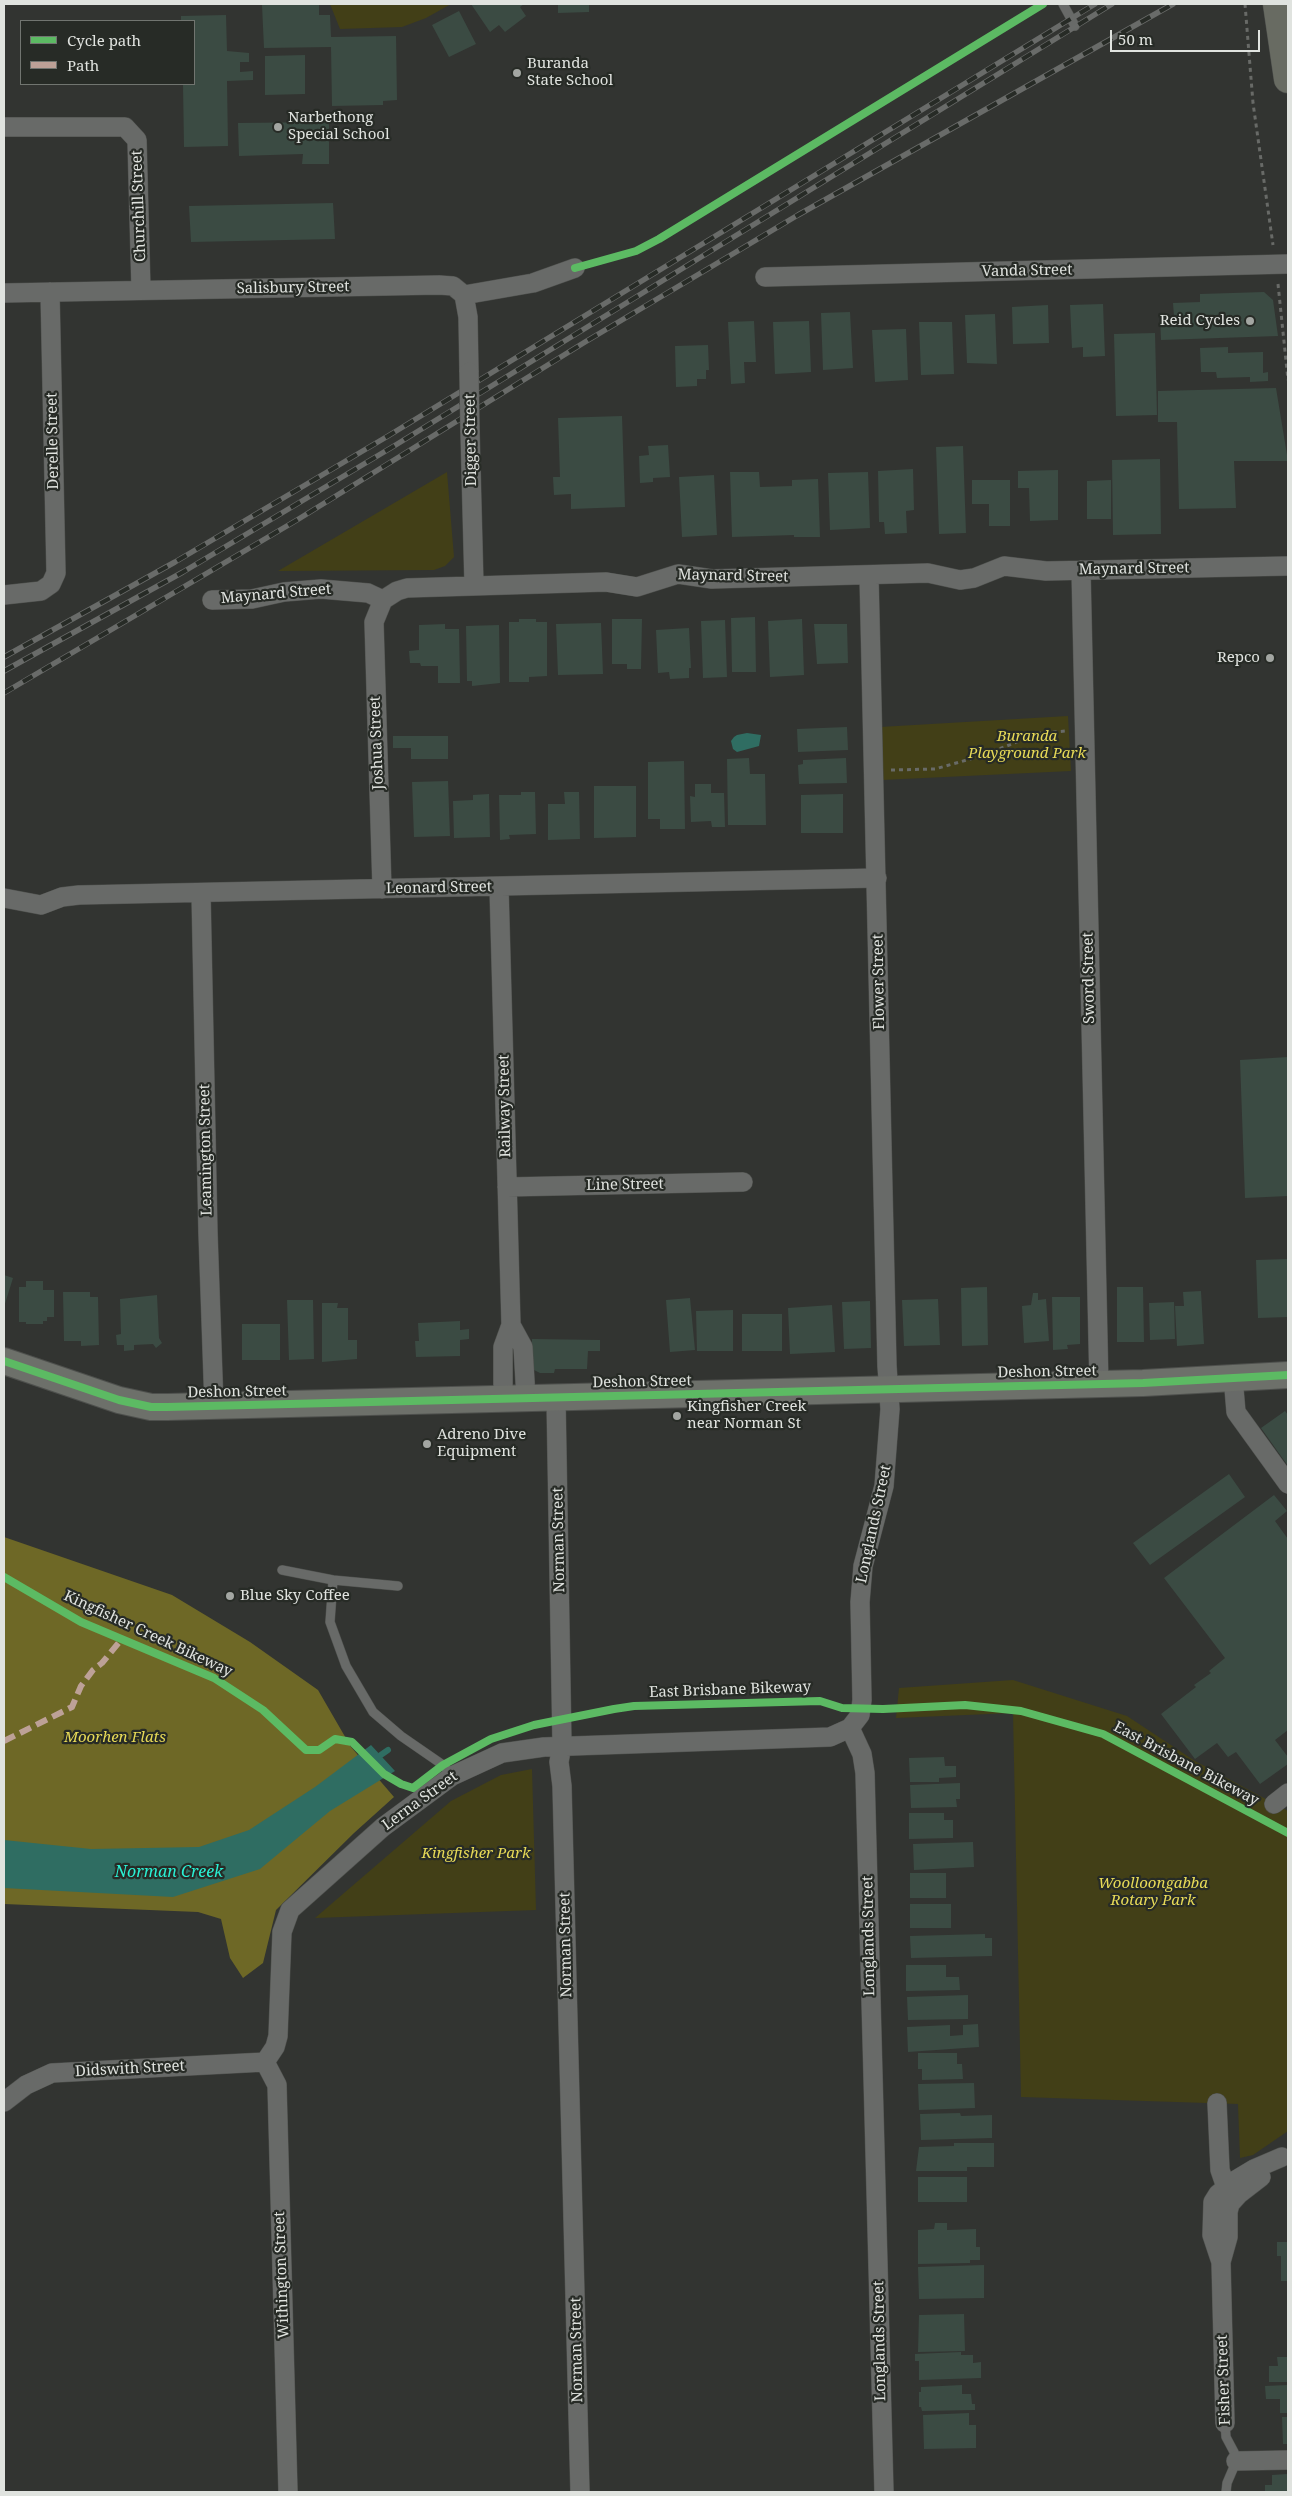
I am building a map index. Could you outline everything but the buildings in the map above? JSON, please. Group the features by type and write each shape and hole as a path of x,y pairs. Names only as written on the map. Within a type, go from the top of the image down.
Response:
{"main road":[{"path":"1282,17 1288,79"}],"street":[{"name":"Churchill Street","path":"4,127 126,127 137,140 141,290"},
{"name":"Vanda Street","path":"766,277 1282,265"},
{"path":"464,295 532,283 575,268"},
{"name":"Salisbury Street","path":"4,293 439,285 453,286 464,295"},
{"name":"Derelle Street","path":"4,595 33,594 47,588 54,579 56,565 50,292"},
{"name":"Digger Street","path":"464,295 468,317 474,585"},
{"name":"Maynard Street","path":"212,600 252,599 284,592 340,589 368,593 383,600 397,591 407,588 606,582 637,587 678,574 712,579 928,574 960,580 974,578 1004,566 1046,571 1288,566"},
{"name":"Sword Street","path":"1080,570 1082,729 1099,1385"},
{"name":"Flower Street","path":"869,575 888,1390"},
{"name":"Joshua Street","path":"382,889 374,622 383,600"},
{"name":"Leonard Street","path":"4,898 41,906 69,896 877,878"},
{"name":"Railway Street","path":"499,887 511,1325 523,1347 514,1398"},
{"name":"Leamington Street","path":"201,893 209,1291 214,1406"},
{"name":"Line Street","path":"507,1187 743,1182"},
{"name":"Deshon Street","path":"4,1361 135,1404 151,1407 1099,1385 1288,1375"},
{"path":"1234,1377 1236,1412 1288,1484"},
{"name":"Longlands Street","path":"884,2492 865,1773 862,1754 850,1728 856,1722 862,1708 860,1602 863,1566 887,1467 890,1409 888,1390"},
{"name":"Norman Street","path":"556,1398 562,1745 559,1762 562,1786 580,2492"},
{"name":"Lerna Street","path":"265,2062 275,2047 278,2036 282,1932 290,1910 383,1827 452,1776 502,1753 562,1745 830,1737 850,1728"},
{"name":"Didswith Street","path":"4,2102 26,2084 52,2073 265,2062"},
{"name":"Withington Street","path":"265,2062 277,2085 288,2492"},
{"name":"Fisher Street","path":"1216,2103 1220,2166 1228,2195 1228,2237 1221,2262 1225,2423"},
{"path":"1228,2195 1285,2155"},
{"path":"1236,2461 1288,2460"}],"lane":[{"path":"1063,4 1075,26"},
{"path":"282,1570 333,1580 398,1586"},
{"path":"333,1580 330,1622 346,1666 360,1692 373,1712 401,1736 443,1765 452,1776"},
{"name":"Fisher Street","path":"1225,2423 1226,2437 1234,2452 1236,2461"},
{"path":"1226,2492 1227,2483 1236,2467 1236,2461"}],"path":[{"path":"1245,4 1252,93 1282,265 1288,380"},
{"path":"873,770 935,769 982,756 1040,733 1082,729"}],"green space":[{"path":"330,4 451,4 426,18 402,27 340,29"},
{"path":"447,472 454,557 445,566 434,570 278,571"},
{"name":"Buranda Playground Park","path":"1068,716 1071,771 882,780 880,727"},
{"name":"Moorhen Flats","path":"4,1537 172,1595 250,1642 318,1690 351,1747 394,1797 354,1833 276,1910 263,1963 243,1978 230,1958 221,1919 198,1912 4,1904"},
{"name":"Woolloongabba Rotary Park","path":"1013,1680 1127,1716 1195,1761 1288,1811 1288,2131 1253,2155 1240,2158 1238,2104 1021,2097 1013,1713 896,1718 899,1688"},
{"name":"Kingfisher Park","path":"532,1769 536,1910 315,1918 451,1801 501,1775"}],"water":[{"path":"747,733 761,735 759,746 737,752 733,749 731,741 737,735"},
{"name":"Norman Creek","path":"371,1745 395,1771 330,1811 260,1869 173,1897 4,1888 4,1840 91,1849 199,1847 249,1830 315,1787"}],"waterway":[{"path":"375,1759 388,1750"}],"railway":[{"path":"4,657 175,562 388,436 1095,4"},
{"path":"4,671 183,572 394,446 1112,4"},
{"path":"4,693 297,520 585,342 798,215 1173,4"}],"marked path":[{"path":"4,1741 72,1707 81,1686 121,1640"}],"cycle path":[{"path":"575,268 636,251 659,239 1043,4"},
{"path":"4,1361 119,1400 151,1407 1143,1383 1288,1375"},
{"name":"Kingfisher Creek Bikeway","path":"4,1577 81,1622 214,1678 263,1710 306,1750 319,1750 335,1739 352,1742 384,1774 401,1784 413,1788 443,1765 491,1739 534,1725 614,1709 634,1706 820,1701 842,1708 883,1709 965,1705 1021,1711 1103,1734 1288,1833"}],"place":[{"name":"Buranda State School","path":"517,73"},
{"name":"Narbethong Special School","path":"278,127"},
{"name":"Reid Cycles","path":"1250,321"},
{"name":"Repco","path":"1270,658"},
{"name":"Kingfisher Creek near Norman St","path":"677,1416"},
{"name":"Adreno Dive Equipment","path":"427,1444"},
{"name":"Blue Sky Coffee","path":"230,1596"}]}
